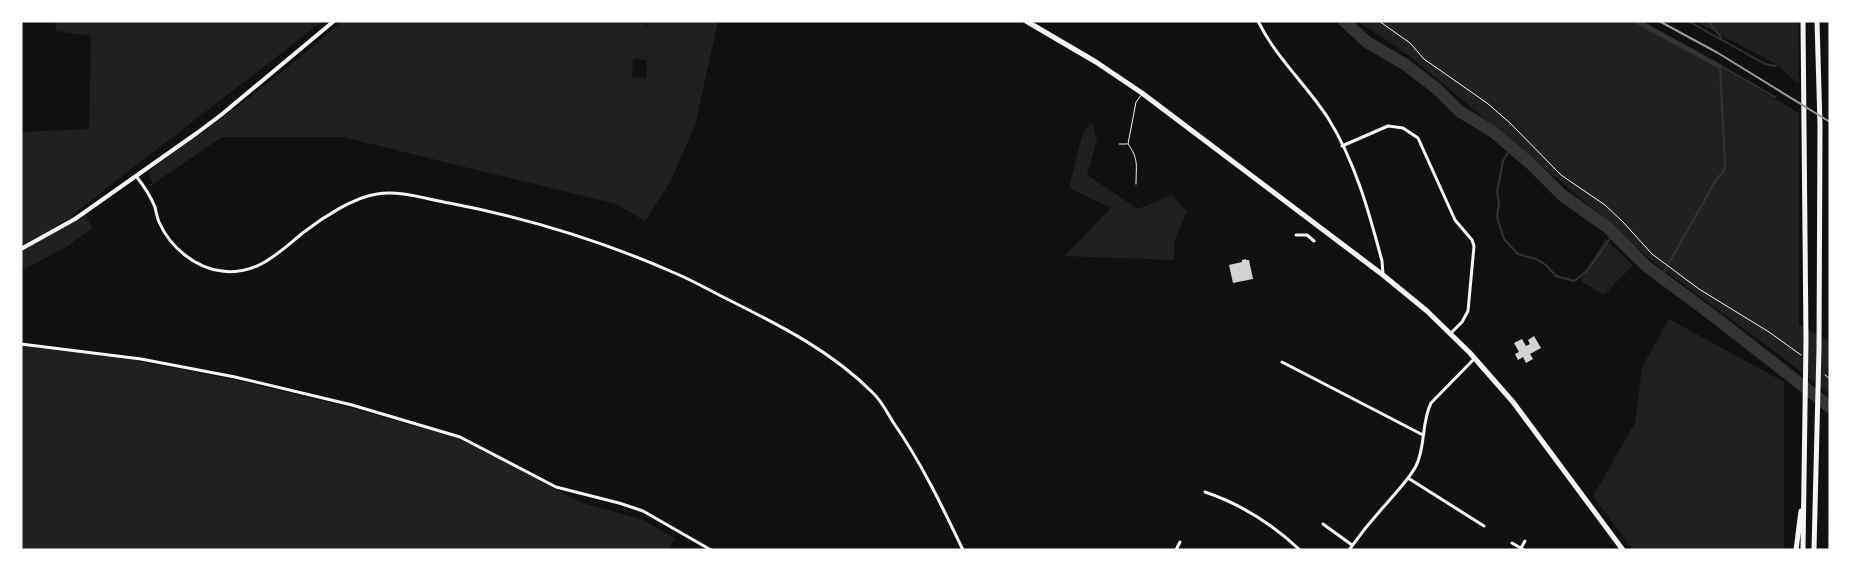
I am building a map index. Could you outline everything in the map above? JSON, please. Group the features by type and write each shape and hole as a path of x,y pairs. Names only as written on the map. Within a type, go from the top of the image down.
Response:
{"highway":[{"path":"1026,21 1096,62 1142,93 1383,275 1427,311 1451,333 1513,402 1623,550"},
{"path":"1803,21 1806,340 1803,550"},
{"path":"1814,550 1818,410 1820,124 1817,21"},
{"path":"1796,550 1804,485"}],"street":[{"path":"21,249 76,219 222,115 334,21"},
{"path":"1258,21 1276,52 1328,118 1356,174 1382,261 1383,275"},
{"path":"1342,146 1388,126 1404,128 1418,138 1455,220 1472,240 1474,246 1468,310 1466,316 1451,333"},
{"path":"136,176 148,191 159,222 173,243 195,262 206,268 220,271 238,272 265,263 274,258 303,233 348,204 366,196 383,193 411,196 492,211 533,222 600,243 680,275 791,331 838,362 874,394 900,430 929,479 963,550"},
{"path":"1296,235 1306,235 1314,241"},
{"path":"21,344 140,359 235,377 352,406 460,437 556,487 643,511 712,550"},
{"path":"1349,550 1368,524 1408,478 1423,444 1426,411 1431,403 1474,358"},
{"path":"1282,362 1423,435"},
{"path":"1408,478 1484,526"},
{"path":"1205,492 1221,497 1250,512 1281,533 1300,550"},
{"path":"1323,524 1352,545"},
{"path":"1512,543 1523,549 1525,541"},
{"path":"1176,550 1180,542"}],"lane":[{"path":"1136,184 1137,160 1135,153 1128,144 1136,102 1142,93"},
{"path":"1119,144 1128,144"}],"path":[{"path":"1379,21 1410,43 1424,58 1487,102 1516,128 1562,175 1611,211 1652,254 1699,289 1769,332 1803,356"},
{"path":"1823,374 1830,379"}],"shaded area":[{"path":"55,21 323,21 72,215 78,220 86,215 93,228 66,247 21,271 21,132 89,129 91,36 56,31"},
{"path":"342,21 644,21 648,29 645,21 718,21 695,126 670,182 645,221 616,204 343,137 222,137 153,184 150,170 248,98","holes":["633,59 647,60 646,78 632,77"]},
{"path":"1357,21 1636,21 1721,67 1799,113 1799,325 1830,341 1830,394 1653,262 1564,184 1408,55"},
{"path":"1631,21 1642,21 1722,65 1718,68"},
{"path":"1695,21 1798,21 1799,84 1774,63"},
{"path":"1827,21 1830,21 1830,102 1829,102"},
{"path":"1092,123 1097,140 1087,175 1138,209 1172,195 1187,211 1174,242 1174,260 1064,256 1111,208 1069,188 1083,132"},
{"path":"1605,239 1633,265 1604,295 1581,281"},
{"path":"1669,319 1784,382 1784,550 1633,550 1593,496 1635,423 1642,367"},
{"path":"21,345 86,351 240,381 351,408 460,439 582,503 641,519 675,538 668,550 21,550"},
{"path":"1830,482 1830,550 1827,550"}],"building":[{"path":"1246,259 1249,260 1253,279 1233,283 1229,265"},
{"path":"1534,336 1541,348 1530,354 1533,359 1526,363 1523,357 1518,360 1515,354 1519,352 1514,343 1522,339 1526,346 1530,344 1528,340"}],"waterway":[{"path":"1344,21 1367,42 1406,65 1437,89 1459,111 1492,131 1532,165 1562,195 1607,227 1646,266 1830,407"},
{"path":"1688,21 1765,64 1776,66"},
{"path":"1708,21 1721,37"},
{"path":"1661,277 1716,180 1724,171 1720,67 1775,97"},
{"path":"1511,147 1503,161 1497,192 1499,203 1497,217 1504,239 1518,254 1536,259 1546,265 1556,276 1574,281 1586,272 1614,233"}],"railway":[{"path":"1659,21 1718,53 1830,122"}]}
